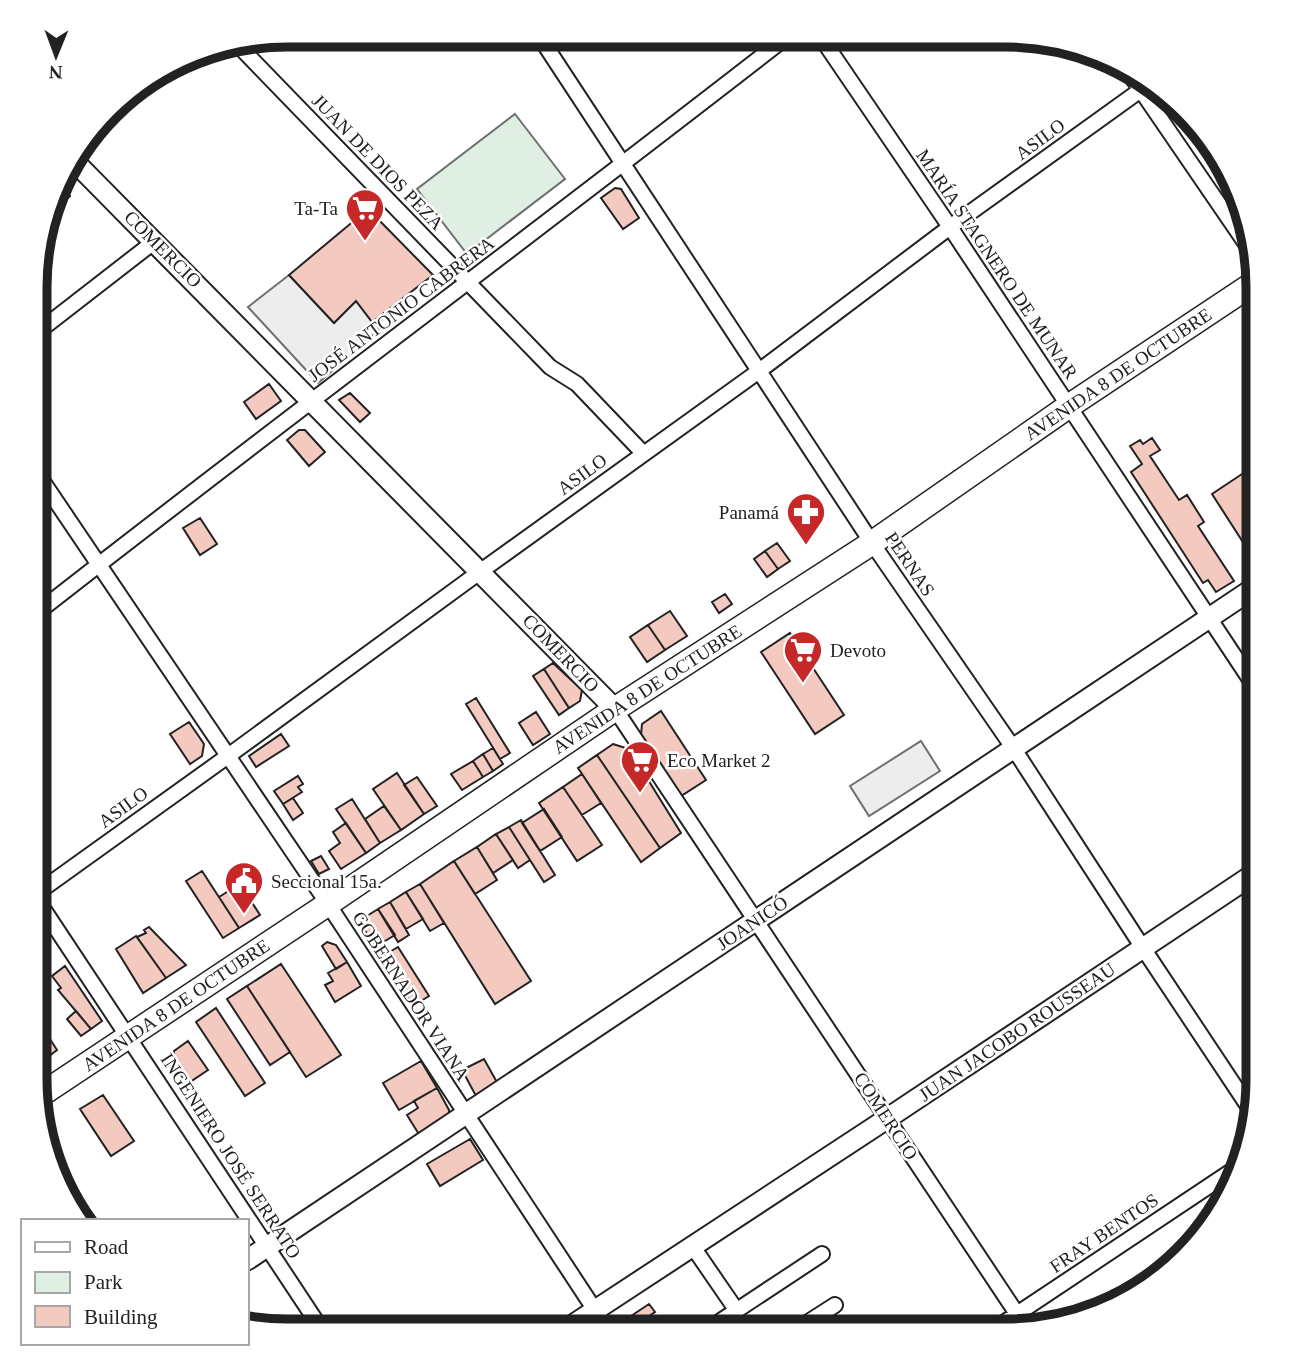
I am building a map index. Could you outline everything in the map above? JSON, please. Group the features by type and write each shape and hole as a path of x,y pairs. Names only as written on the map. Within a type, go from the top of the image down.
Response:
{"main road":[{"name":"AVENIDA 8 DE OCTUBRE","path":"48,1090 615,709 872,543 1069,406 1245,290"}],"street":[{"name":"PERNAS","path":"546,47 872,543 1014,749 1245,1101"},
{"name":"JOSÉ ANTONIO CABRERA","path":"47,605 774,47"},
{"name":"MARÍA STAGNERO DE MUNAR","path":"827,47 1245,670"},
{"name":"JUAN DE DIOS PEZA","path":"244,51 550,367 577,384 643,453"},
{"name":"ASILO","path":"48,885 759,371 950,227 1141,90"},
{"path":"1152,98 1239,232"},
{"name":"COMERCIO","path":"80,167 615,709 1019,1318"},
{"path":"47,325 155,241"},
{"name":"GOBERNADOR VIANA","path":"47,487 328,904 599,1318"},
{"name":"JOANICÓ","path":"248,1260 1245,594"},
{"name":"JUAN JACOBO ROUSSEAU","path":"584,1318 1245,881"},
{"name":"INGENIERO JOSÉ SERRATO","path":"48,914 314,1318"},
{"name":"FRAY BENTOS","path":"1012,1318 1226,1175"},
{"path":"692,1247 737,1311"},
{"path":"726,1318 822,1254"},
{"path":"816,1318 835,1305"}],"green space":[{"path":"515,114 565,179 467,254 417,189"}],"shaded area":[{"path":"289,275 334,323 356,301 379,330 318,383 248,307"},
{"path":"921,741 940,771 869,816 850,786"}],"building":[{"path":"615,188 621,189 639,218 623,229 601,198"},
{"name":"Ta-Ta","path":"368,209 433,275 372,322 356,301 334,323 289,275"},
{"path":"269,384 281,401 256,419 244,402"},
{"path":"350,393 370,413 360,422 339,400"},
{"path":"299,430 305,430 325,452 309,466 287,440"},
{"path":"1152,438 1160,450 1150,456 1179,500 1187,495 1204,522 1198,526 1234,581 1216,592 1208,580 1203,583 1131,472 1142,464 1130,446 1140,440 1143,444"},
{"path":"1245,472 1245,545 1212,494"},
{"path":"200,518 217,544 200,555 183,528"},
{"path":"777,543 790,561 778,569 765,551"},
{"path":"765,551 778,569 767,577 754,559"},
{"path":"725,594 732,604 719,613 712,602"},
{"path":"670,611 687,636 665,650 648,625"},
{"path":"648,625 665,650 647,662 630,637"},
{"name":"Devoto","path":"790,633 844,715 815,734 761,652"},
{"path":"553,663 582,690 580,701 569,708 544,669"},
{"path":"544,669 569,708 559,715 533,676"},
{"path":"476,698 510,753 500,759 466,704"},
{"path":"661,711 706,780 681,796 641,735 642,724"},
{"path":"536,712 550,734 533,745 519,723"},
{"path":"189,722 204,744 202,756 190,764 170,734"},
{"path":"281,734 289,746 256,767 249,756"},
{"name":"Eco Market 2","path":"613,744 629,749 681,833 660,848 597,755"},
{"path":"493,748 503,764 493,771 483,754"},
{"path":"483,754 493,771 483,777 473,761"},
{"path":"597,755 660,848 641,862 578,768"},
{"path":"473,761 483,777 462,790 451,774"},
{"path":"397,773 424,814 401,830 373,789"},
{"path":"582,774 601,803 582,815 563,787"},
{"path":"298,776 303,784 298,787 302,792 283,804 274,791"},
{"path":"417,777 437,806 424,814 404,785"},
{"path":"563,787 602,845 577,861 539,803"},
{"path":"293,798 303,813 293,820 283,804"},
{"path":"352,799 380,843 366,853 336,809"},
{"path":"384,806 401,830 380,843 365,819"},
{"path":"544,809 562,837 540,851 522,823"},
{"path":"521,820 555,875 544,882 509,827"},
{"path":"346,823 366,853 341,869 329,851 340,843 333,832"},
{"path":"509,827 530,860 518,868 496,834"},
{"path":"496,834 513,860 493,873 477,847"},
{"path":"477,847 497,880 475,894 454,861"},
{"path":"321,856 329,869 319,874 311,861"},
{"path":"454,861 531,981 495,1004 420,884"},
{"path":"202,871 239,928 223,938 186,881"},
{"path":"240,884 260,915 239,928 219,897"},
{"path":"420,884 444,923 430,931 406,892"},
{"path":"406,892 423,919 406,929 390,902"},
{"path":"390,902 409,935 398,942 378,909"},
{"path":"378,909 395,935 375,947 359,921"},
{"path":"149,927 186,965 166,978 137,937 146,933 144,930"},
{"path":"136,936 166,978 143,993 116,949"},
{"path":"327,942 336,945 347,962 336,969 322,946"},
{"path":"398,947 429,996 413,1006 381,957"},
{"path":"347,962 361,986 335,1002 325,985 333,981 328,973"},
{"path":"281,964 341,1055 306,1077 247,986"},
{"path":"65,966 102,1021 91,1029 58,990 61,988 52,976"},
{"path":"247,986 290,1052 270,1065 227,999"},
{"path":"216,1008 265,1083 245,1096 196,1022"},
{"path":"76,1011 91,1029 81,1036 67,1019"},
{"path":"48,1036 57,1050 48,1057"},
{"path":"188,1041 208,1070 187,1084 172,1062 174,1051"},
{"path":"484,1059 498,1084 476,1096 462,1070"},
{"path":"421,1061 437,1088 399,1110 383,1083"},
{"path":"437,1088 449,1110 449,1119 420,1136 407,1115 418,1108 414,1101"},
{"path":"103,1095 134,1141 111,1156 80,1109"},
{"path":"470,1139 483,1160 440,1186 427,1164"},
{"path":"649,1304 655,1312 646,1318 628,1318"}],"place":[{"name":"Ta-Ta","path":"365,242"},
{"name":"Panamá","path":"806,546"},
{"name":"Devoto","path":"803,684"},
{"name":"Eco Market 2","path":"640,794"},
{"name":"Seccional 15a.","path":"244,915"}]}
